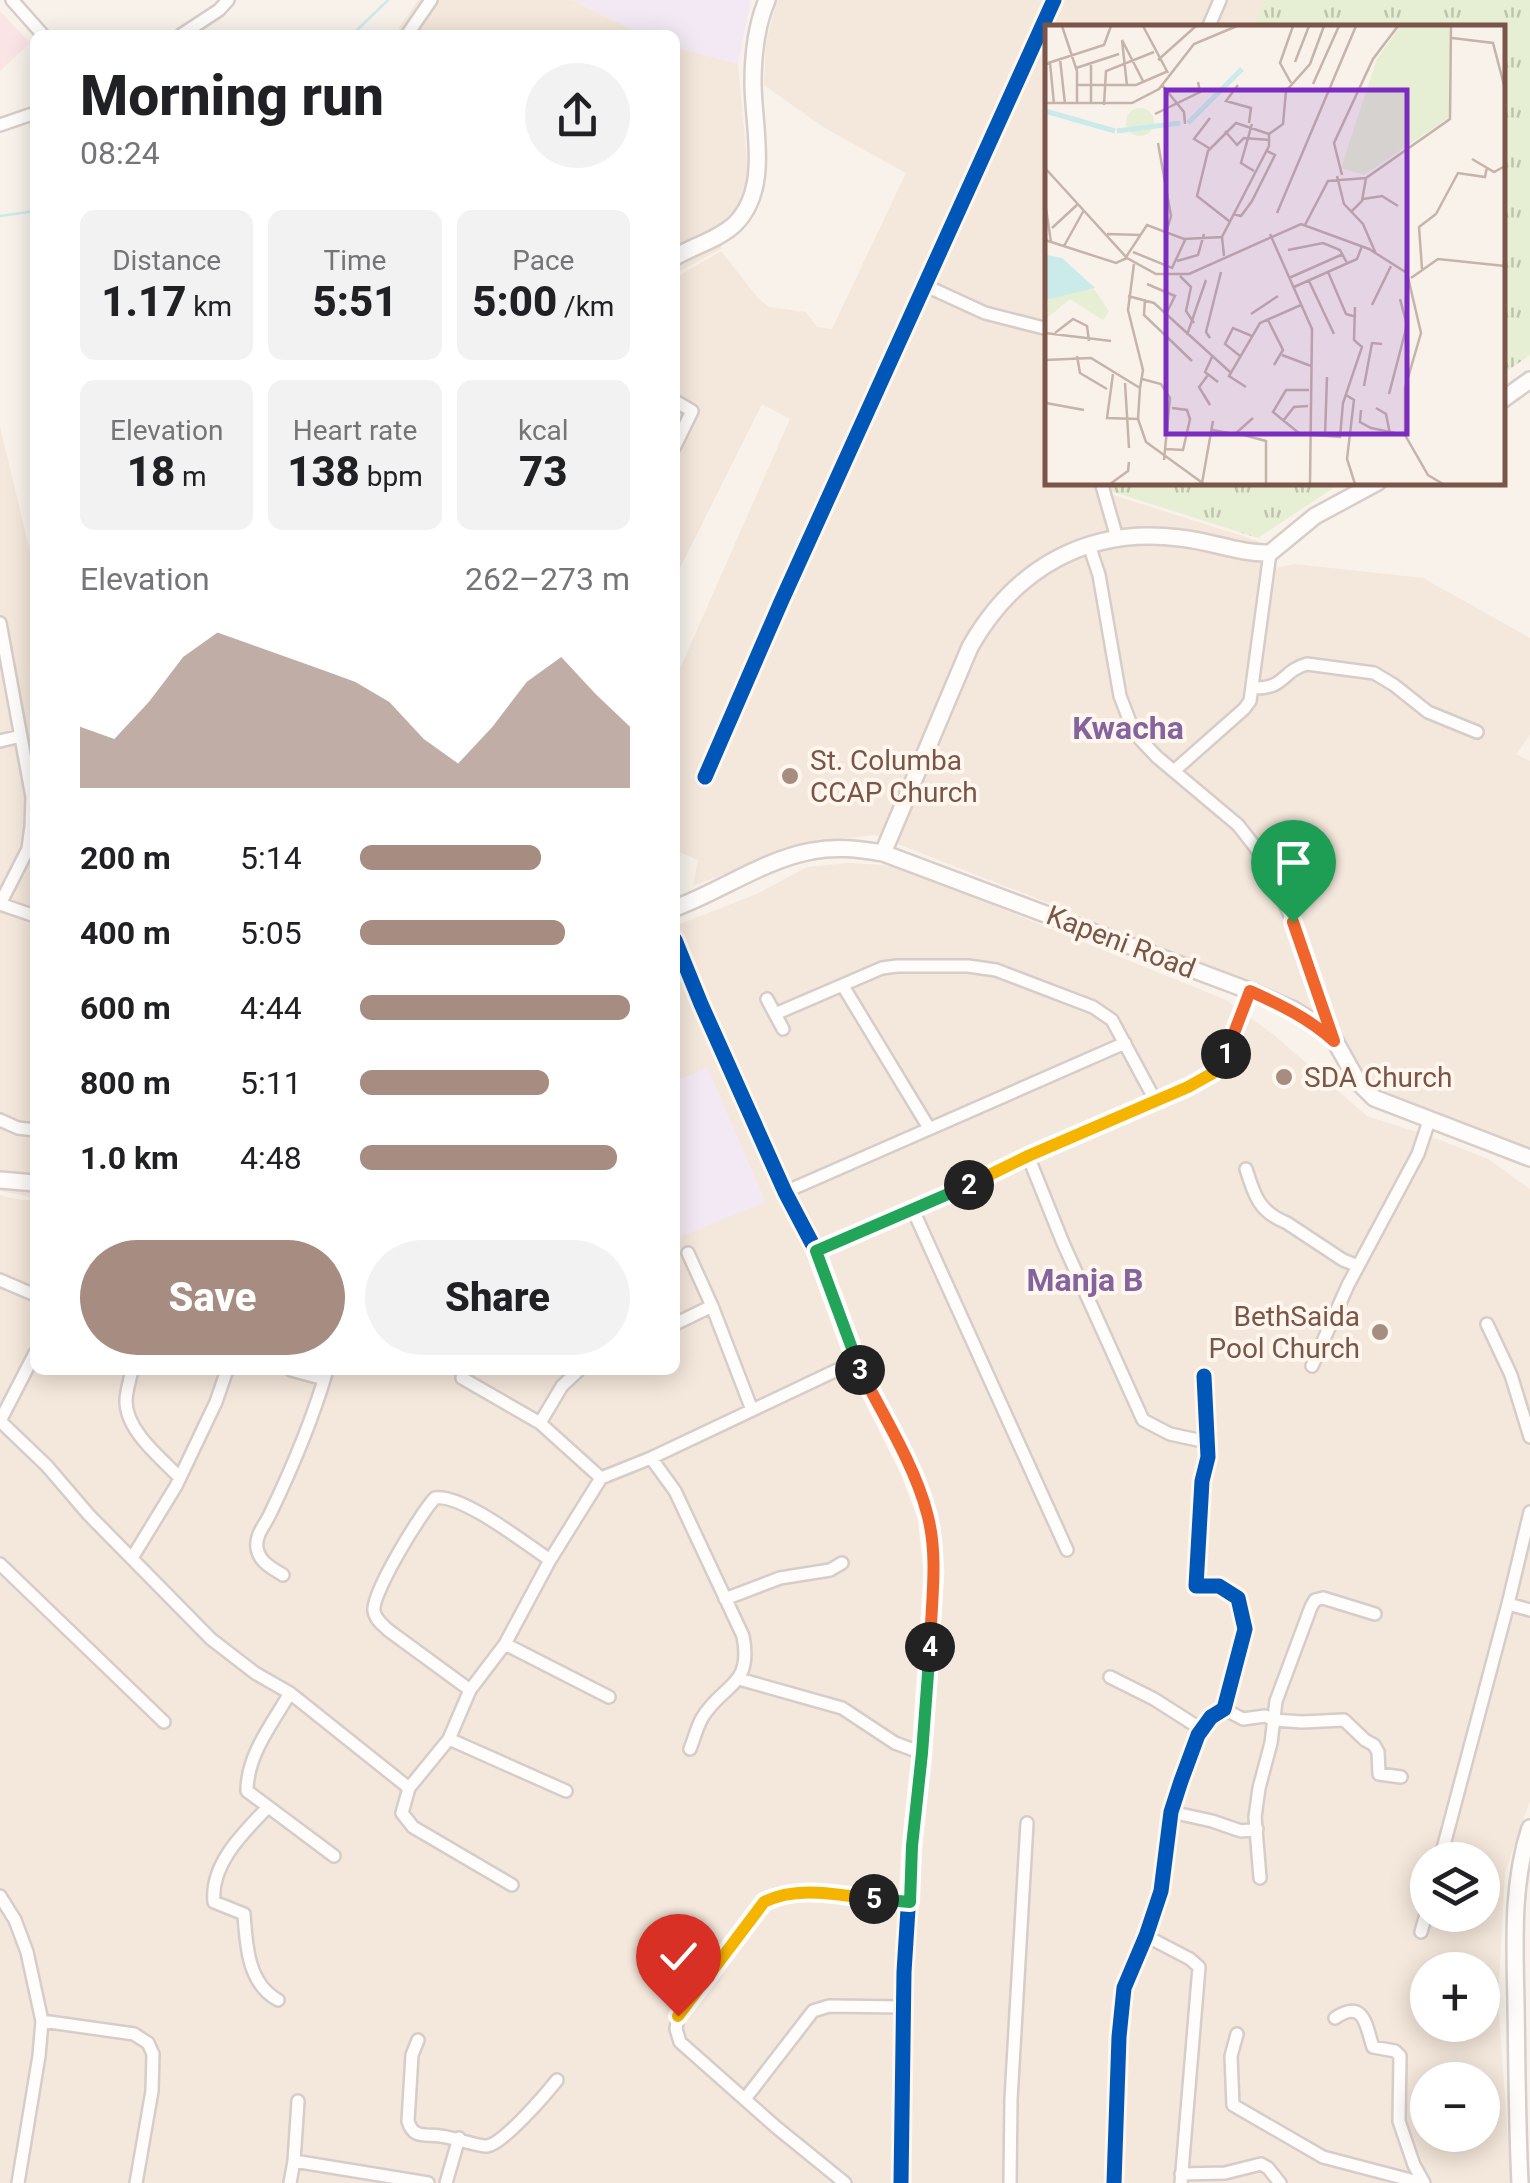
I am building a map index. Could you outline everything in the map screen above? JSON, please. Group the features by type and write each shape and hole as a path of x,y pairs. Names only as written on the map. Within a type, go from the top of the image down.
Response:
{"main road":[{"path":"680,254 727,231 743,214 751,197 757,172 755,47 767,0"},
{"path":"1505,398 1530,380"},
{"path":"882,853 970,647 1001,600 1032,574 1070,552 1118,538 1183,538 1237,551 1270,554 1314,516 1372,485"},
{"name":"Kapeni Road","path":"680,906 744,875 808,852 856,848 882,853 1294,1010 1334,1041 1358,1082 1374,1098 1530,1158"},
{"path":"0,1180 30,1183"},
{"path":"1520,2183 1514,1955 1517,1889 1530,1828"}],"street":[{"path":"12,0 39,30"},
{"path":"189,30 220,10 228,0"},
{"path":"410,30 431,0"},
{"path":"705,777 1054,0"},
{"path":"1209,25 1220,0"},
{"path":"1045,20 1054,25"},
{"path":"0,125 30,115"},
{"path":"924,285 985,313 1045,328"},
{"path":"680,404 692,411 680,436"},
{"path":"1101,485 1118,538"},
{"path":"1089,545 1099,575 1118,686 1130,722 1149,748 1238,825 1256,848 1293,922 1334,1041"},
{"path":"1175,770 1250,701 1270,554"},
{"path":"0,623 30,785"},
{"path":"1253,688 1274,687 1298,666 1307,664 1374,673 1428,712 1476,732"},
{"path":"0,741 22,736"},
{"path":"30,834 28,849 0,904 30,914"},
{"path":"680,952 785,1192 816,1251 856,1361 911,1471 928,1516 934,1572 912,1846 900,2183"},
{"path":"775,1014 882,968 968,966 996,970 1092,1006 1112,1020 1154,1100"},
{"path":"843,986 928,1128"},
{"path":"816,1251 1213,1073 1234,1038 1250,991"},
{"path":"767,1000 784,1029"},
{"path":"785,1192 1124,1042"},
{"path":"1312,1366 1358,1266 1418,1154 1430,1118"},
{"path":"0,1120 30,1129"},
{"path":"1028,1156 1142,1420 1170,1434 1207,1442"},
{"path":"1246,1169 1260,1205 1278,1220 1358,1266"},
{"path":"913,1210 1067,1550"},
{"path":"688,1253 752,1410"},
{"path":"0,1280 30,1293"},
{"path":"680,1322 712,1306"},
{"path":"1487,1324 1511,1375 1530,1438"},
{"path":"512,1885 412,1827 402,1813 409,1788 450,1740 470,1690 504,1644 601,1478 856,1361"},
{"path":"30,1363 0,1420 212,1639 255,1673 290,1693 409,1788"},
{"path":"131,1375 126,1403 132,1423 180,1478"},
{"path":"132,1558 180,1478 225,1375"},
{"path":"283,1575 265,1564 257,1553 257,1536 298,1452 325,1375"},
{"path":"540,1424 562,1386 574,1375"},
{"path":"1114,2183 1122,2006 1128,1976 1161,1892 1171,1812 1201,1729 1224,1709 1245,1630 1238,1598 1219,1586 1196,1586 1202,1481 1208,1457 1204,1376"},
{"path":"462,1378 540,1424 601,1478"},
{"path":"651,1458 675,1491 743,1636 745,1648 744,1670 739,1680 702,1718 690,1748"},
{"path":"470,1690 388,1630 375,1613 380,1585 424,1511 435,1498 446,1496 481,1514 550,1560"},
{"path":"1445,1842 1530,1512"},
{"path":"724,1599 780,1578 830,1570 842,1563"},
{"path":"0,1564 164,1722"},
{"path":"1260,1878 1255,1817 1259,1788 1276,1701 1314,1600 1323,1598 1375,1614"},
{"path":"1508,1604 1530,1610"},
{"path":"504,1644 609,1698"},
{"path":"1110,1677 1201,1729"},
{"path":"739,1680 842,1708 896,1743 922,1753"},
{"path":"290,1693 247,1772 247,1791 334,1856"},
{"path":"1224,1709 1244,1719 1265,1716 1302,1722 1344,1720 1376,1748 1379,1774 1401,1777"},
{"path":"450,1740 566,1791"},
{"path":"268,1807 226,1857 213,1888 214,1902 244,1914 253,1972 265,1993 278,2000"},
{"path":"1171,1812 1241,1831 1257,1829"},
{"path":"1010,2183 1026,1823"},
{"path":"845,2183 680,2042 678,2016 764,1902 776,1895 793,1892 910,1902"},
{"path":"0,1896 27,1952 42,2020 18,2183"},
{"path":"1146,1936 1199,1967 1182,2179 1261,2164 1280,2183"},
{"path":"745,2099 813,2011 829,2006 904,2007"},
{"path":"1335,2018 1346,2012 1356,2013 1368,2024 1373,2047 1395,2051 1400,2056 1399,2121 1423,2183"},
{"path":"42,2020 134,2034 148,2042 153,2054 152,2091 136,2183"},
{"path":"1238,2034 1231,2056 1233,2105 1323,2157 1423,2183"},
{"path":"418,2040 412,2054 408,2122 416,2134 460,2138 488,2146 498,2142 542,2100 557,2080"},
{"path":"290,2183 298,2101"},
{"path":"451,2182 460,2138"},
{"path":"294,2161 428,2183"}],"shaded area":[{"path":"418,0 572,0 633,30 397,30"},
{"path":"573,0 751,0 738,64 680,48 680,30 633,30"},
{"path":"777,0 1266,0 1256,25 1045,25 1045,485 1111,485 1110,494 1258,541 1262,571 1294,564 1423,578 1530,638 1530,735 1516,754 1530,761 1530,1168 1390,1106 1298,1011 1252,983 875,835 837,839 772,856 693,886 698,860 680,852 680,669 790,419 762,404 680,568 680,275 721,251 769,307 806,312 817,327 832,329 906,173 823,127 764,85 766,43"},
{"path":"0,11 30,43 0,71"},
{"path":"680,48 738,64 748,172 743,207 713,235 722,248 680,271"},
{"path":"0,427 30,551 30,1197 0,1191"},
{"path":"849,863 896,866 1226,1000 1274,1035 1367,1116 1488,1159 1530,1189 1530,1800 1505,1873 1500,1964 1500,1952 1410,1952 1410,2042 1500,2042 1500,2028 1511,2183 0,2183 0,1195 30,1200 30,1375 680,1375 680,924 757,894 807,867"},
{"path":"707,1067 766,1202 680,1237 680,1080"}],"green space":[{"path":"1265,0 1530,0 1530,355 1505,373 1505,25 1255,25"},
{"path":"1111,485 1338,485 1258,538 1110,491"}],"waterway":[{"path":"357,30 388,0"},
{"path":"0,216 30,212"}],"cycle path":[{"path":"705,777 1054,0"},
{"path":"680,952 785,1192 816,1251 856,1361 911,1471 928,1516 934,1572 904,1972 901,2183"},
{"path":"1114,2183 1124,1988 1161,1891 1171,1812 1181,1781 1198,1735 1211,1717 1224,1709 1245,1629 1238,1598 1219,1586 1196,1586 1202,1481 1208,1457 1204,1376"}],"place":[{"name":"St. Columba CCAP Church","path":"790,776"},
{"name":"SDA Church","path":"1284,1077"},
{"name":"BethSaida Pool Church","path":"1380,1332"}],"district":[{"name":"Kwacha","path":"1128,728"},
{"name":"Manja B","path":"1085,1280"}],"route":[{"path":"678,2016 764,1902 776,1895 793,1892 910,1902 934,1572 928,1516 911,1471 856,1361 816,1251 1213,1073 1234,1038 1250,991 1294,1010 1334,1041 1293,922"}]}
